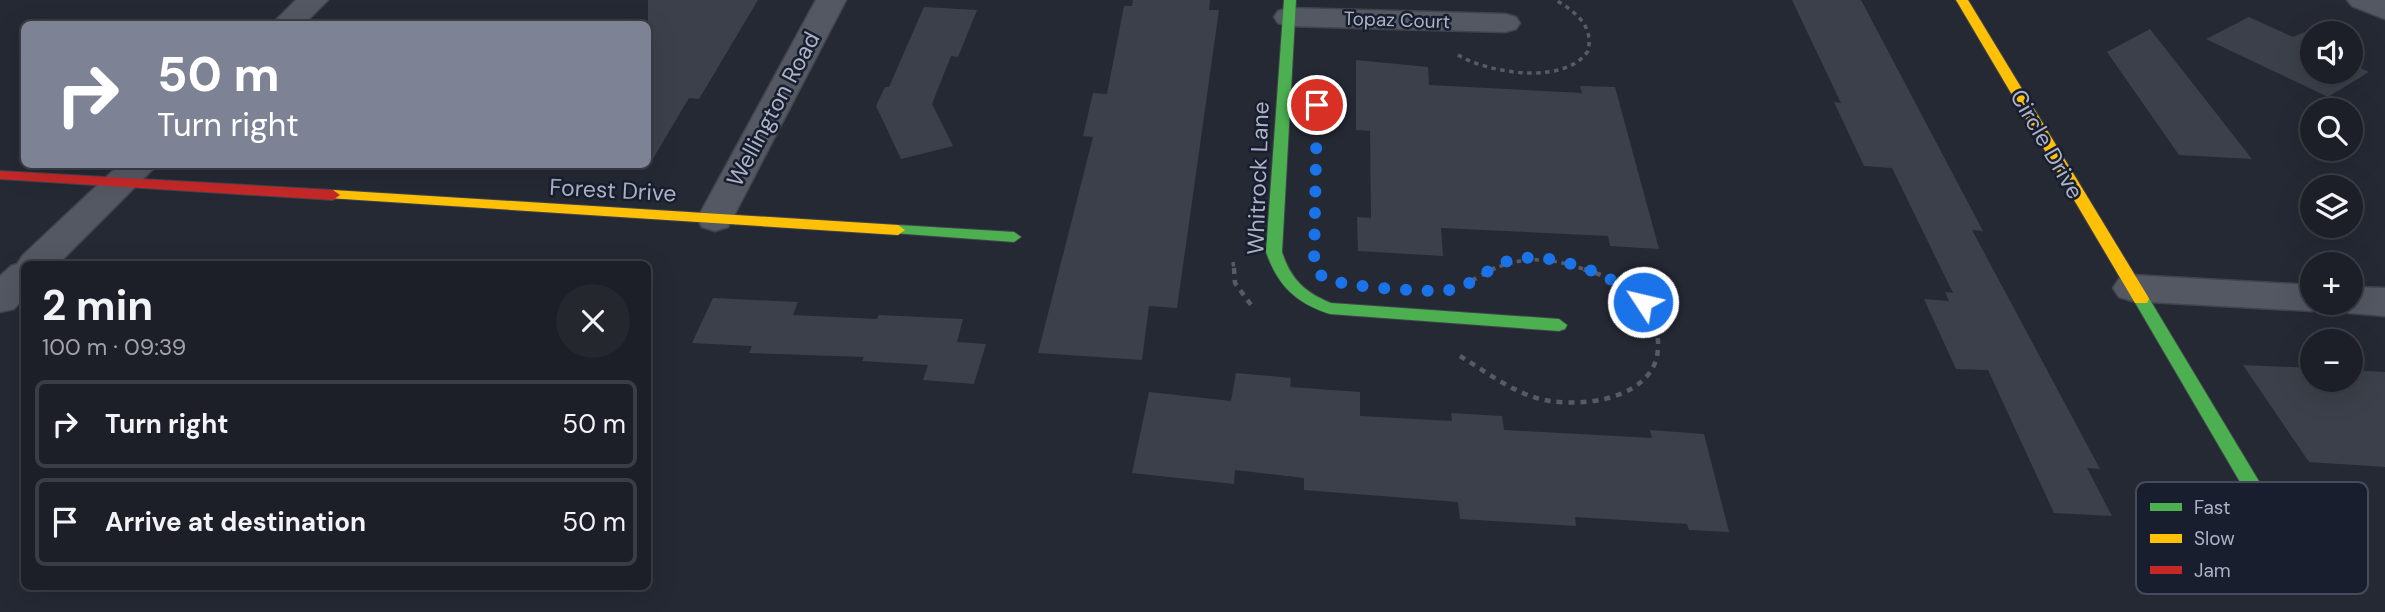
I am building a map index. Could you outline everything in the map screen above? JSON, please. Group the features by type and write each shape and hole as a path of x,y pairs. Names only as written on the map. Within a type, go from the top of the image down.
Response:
{"street":[{"path":"291,21 313,0"},
{"name":"Wellington Road","path":"715,219 831,0"},
{"name":"Circle Drive","path":"1962,0 2249,482"},
{"path":"2362,0 2385,10"},
{"name":"Topaz Court","path":"1290,8 1505,23"},
{"name":"Whitrock Lane","path":"1290,8 1274,252 1281,278 1299,298 1330,308 1559,325"},
{"path":"39,261 131,174"},
{"name":"Forest Drive","path":"0,175 131,174 715,219 1014,237"},
{"path":"0,299 21,278"},
{"path":"2132,288 2300,297"},
{"path":"2363,301 2385,302"}],"path":[{"path":"1448,51 1480,67 1522,72 1542,71 1580,61 1588,50 1588,31 1574,12 1556,0"},
{"path":"1233,250 1235,284 1245,300 1260,315"},
{"path":"1450,352 1476,365 1506,387 1549,401 1596,401 1621,394 1644,383 1658,366 1661,348 1652,317 1643,302 1617,283 1552,260 1524,257 1501,263 1464,285"}],"building":[{"path":"648,0 758,0 699,99 689,98 651,162 651,21 648,21"},
{"path":"1133,0 1210,0 1209,10 1219,10 1177,308 1149,306 1142,360 1038,353 1093,137 1083,136 1093,93 1107,94 1124,6 1132,6"},
{"path":"1792,0 1861,0 1983,231 1972,230 2100,469 2087,468 2112,516 2054,513 1988,370 1956,369 1924,299 1949,301 1945,292 1953,293 1892,168 1864,166 1834,102 1841,103"},
{"path":"924,7 977,10 958,57 951,56 932,104 953,146 901,159 876,106 885,87 889,87"},
{"path":"2249,17 2293,37 2300,34 2300,84 2206,39"},
{"path":"2150,29 2252,159 2179,155 2107,52"},
{"path":"1356,60 1428,67 1429,85 1582,93 1580,86 1615,87 1659,249 1610,246 1608,236 1441,228 1443,256 1358,251 1357,217 1371,218 1370,131 1356,130"},
{"path":"2301,84 2349,84 2328,97"},
{"path":"713,298 798,302 793,315 963,319 957,342 986,344 974,384 923,380 928,365 862,361 864,357 749,353 752,346 692,343"},
{"path":"2243,365 2300,367 2300,392 2363,392 2363,371 2385,372 2385,467 2309,462"},
{"path":"1236,373 1291,378 1290,387 1360,392 1360,416 1452,421 1451,413 1502,416 1504,430 1652,438 1650,430 1704,434 1729,532 1689,530 1687,524 1575,517 1576,526 1460,519 1458,502 1304,490 1304,478 1235,470 1234,484 1132,473 1149,392 1231,401"}],"traffic: fast":[{"path":"1290,0 1274,252 1293,289 1330,308 1559,325"},
{"path":"898,230 1014,237"},
{"path":"2141,299 2250,482"}],"traffic: slow":[{"path":"1962,0 2141,299"},
{"path":"333,195 898,230"}],"traffic: jam":[{"path":"0,175 333,195"}],"route":[{"path":"1317,105 1314,264 1318,273 1327,279 1343,284 1444,291 1458,289 1501,263 1524,257 1538,258 1577,267 1617,283 1633,292 1643,302"}]}
